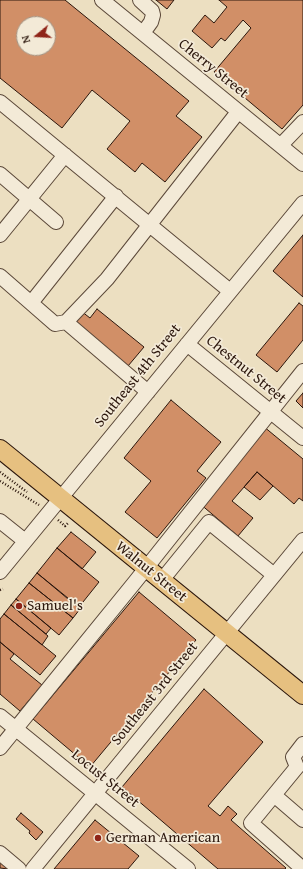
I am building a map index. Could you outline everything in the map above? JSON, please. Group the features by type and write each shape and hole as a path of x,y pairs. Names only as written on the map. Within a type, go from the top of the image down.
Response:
{"main road":[{"name":"Walnut Street","path":"0,449 303,695"}],"street":[{"name":"Cherry Street","path":"102,0 303,164"},
{"path":"140,0 152,10 153,15 151,22 143,33"},
{"path":"0,102 230,291"},
{"path":"0,276 55,324 66,322 106,279 238,112"},
{"path":"281,145 303,122"},
{"path":"0,235 65,155"},
{"path":"0,174 56,222"},
{"path":"31,303 116,196"},
{"name":"Southeast 4th Street","path":"0,572 303,203"},
{"path":"66,322 148,392"},
{"name":"Chestnut Street","path":"187,344 303,438"},
{"path":"0,748 17,730 303,371"},
{"path":"0,521 25,541"},
{"path":"162,580 209,522 274,575"},
{"name":"Southeast 3rd Street","path":"33,869 303,540"},
{"name":"Locust Street","path":"0,716 188,869"},
{"path":"303,744 293,757 300,770 274,796 251,823 303,869"},
{"path":"274,796 303,820"},
{"path":"0,854 19,869"}],"path":[{"path":"0,481 7,487 29,498"}],"building":[{"path":"0,0 65,0 189,101 176,116 202,137 165,182 142,163 135,172 107,149 130,121 92,90 62,128 0,78"},
{"path":"156,0 174,0 167,9"},
{"path":"219,0 303,0 303,105 282,129 214,72 251,28 243,20 225,41 221,38 212,48 192,31 205,15 214,23 227,7"},
{"path":"303,235 303,297 273,271"},
{"path":"299,303 303,306 303,340 277,372 256,355"},
{"path":"97,309 144,347 128,366 73,321 81,311 90,318"},
{"path":"303,393 303,408 296,401"},
{"path":"171,400 221,442 197,471 206,478 157,538 125,512 151,481 124,458"},
{"path":"263,426 303,459 303,501 299,498 294,504 257,472 232,501 253,518 238,536 199,503"},
{"path":"257,472 273,486 260,500 244,487"},
{"path":"71,532 96,552 82,569 57,548"},
{"path":"57,548 99,582 79,607 37,573"},
{"path":"37,573 80,609 73,618 29,583"},
{"path":"29,583 73,618 59,635 16,599"},
{"path":"139,592 196,640 90,767 33,719"},
{"path":"16,599 51,628 46,634 11,605"},
{"path":"11,605 48,636 42,645 4,614"},
{"path":"4,614 56,656 40,675 0,642 0,619"},
{"path":"0,642 14,654 10,659 42,685 20,711 0,694"},
{"path":"204,689 263,742 208,806 220,816 228,806 237,814 231,820 286,868 285,869 218,869 122,787"},
{"path":"21,813 43,832 36,840 29,833 30,831 16,819"},
{"name":"German American","path":"95,820 139,856 128,869 54,869"},
{"path":"0,857 11,865 8,869 0,868"}],"place":[{"name":"Samuel's","path":"19,606"},
{"name":"German American","path":"98,838"}]}
